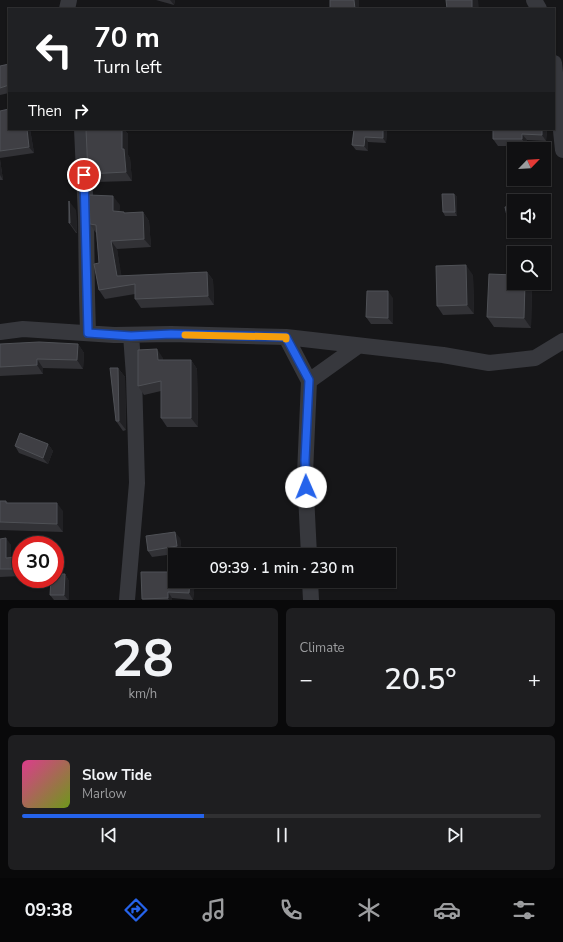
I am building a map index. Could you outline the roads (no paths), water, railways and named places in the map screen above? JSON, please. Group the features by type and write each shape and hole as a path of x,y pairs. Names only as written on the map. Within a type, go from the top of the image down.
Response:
{"street":[{"path":"555,73 563,150"},
{"path":"82,130 86,217 88,333"},
{"path":"0,332 23,329 131,336 171,334 286,337 488,362 535,358 563,340"},
{"path":"127,600 138,483 134,371 131,336"},
{"path":"286,337 309,380 305,474 309,548"},
{"path":"309,380 358,346"},
{"path":"310,588 311,600"}]}
